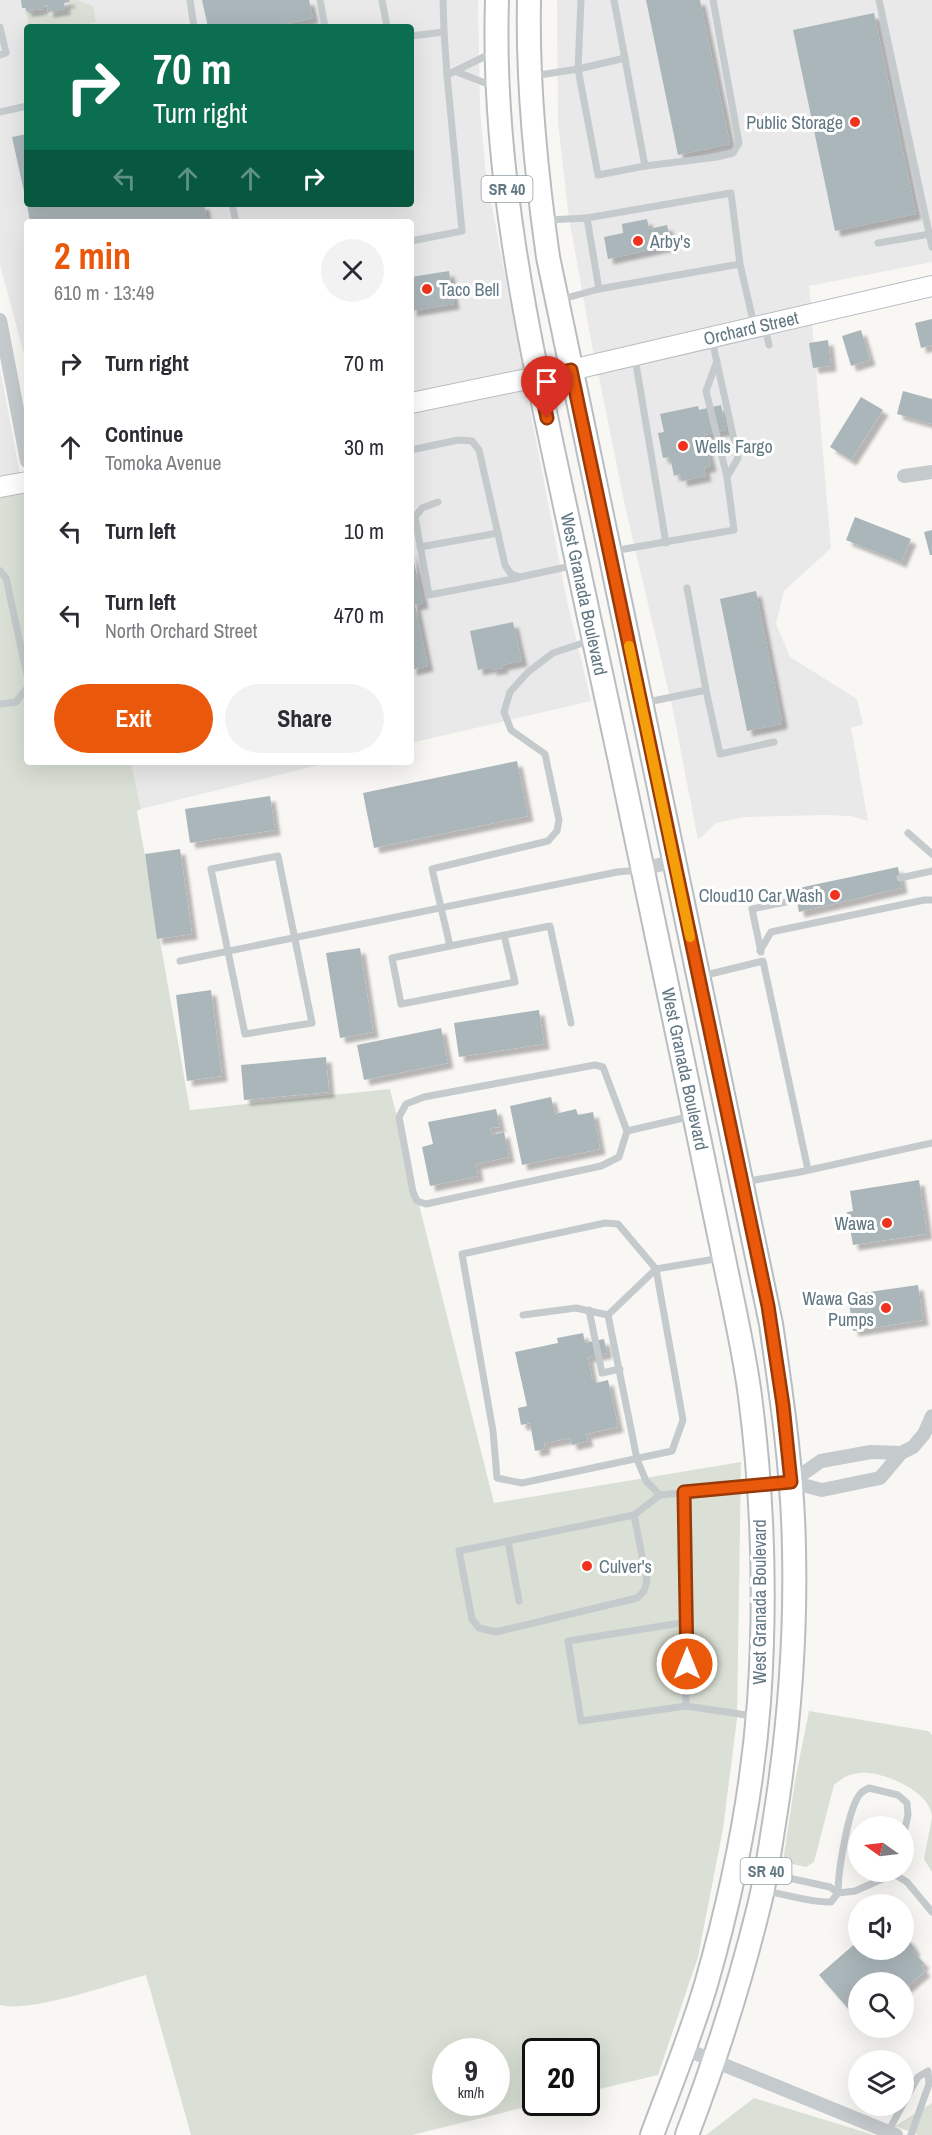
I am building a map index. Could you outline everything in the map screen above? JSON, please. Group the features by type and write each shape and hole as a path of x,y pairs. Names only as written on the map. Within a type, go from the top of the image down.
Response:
{"main road":[{"name":"West Granada Boulevard","path":"529,0 535,143 543,220 557,301 771,1324 791,1482 795,1548 794,1622 783,1763 764,1882 741,1975 715,2061 687,2135"},
{"name":"West Granada Boulevard","path":"496,6 498,87 509,210 538,377 724,1258 750,1394 758,1485 762,1547 762,1622 757,1716 746,1802 727,1905 706,1984 685,2049 652,2135"},
{"path":"496,6 511,61 520,71 531,76"}],"street":[{"name":"Orchard Street","path":"414,402 571,370 932,286"},
{"path":"0,320 24,445"},
{"path":"904,476 932,472"},
{"path":"0,488 24,483"},
{"path":"643,870 674,861"},
{"path":"758,1485 791,1482 822,1490 880,1478 901,1453 913,1447 924,1434 932,1416"},
{"path":"791,1482 821,1461 871,1452 901,1453"},
{"path":"685,2049 892,2133"}],"lane":[{"path":"190,0 194,24"},
{"path":"320,0 324,24"},
{"path":"382,0 386,24"},
{"path":"414,240 462,231 447,75 443,0"},
{"path":"581,0 578,69 598,175 733,153 739,143 713,0"},
{"path":"614,0 645,166"},
{"path":"879,0 932,247"},
{"path":"0,27 6,53 0,55"},
{"path":"414,36 444,32"},
{"path":"447,75 457,72 472,61 497,52"},
{"path":"531,76 578,69 625,58"},
{"path":"457,72 498,87"},
{"path":"0,112 24,107"},
{"path":"543,220 587,219 731,193 740,264 759,326 769,345"},
{"path":"587,219 599,289"},
{"path":"878,243 930,234"},
{"path":"557,301 599,289 740,264"},
{"path":"712,337 738,458 727,477"},
{"path":"635,355 666,543"},
{"path":"609,552 734,530 727,477 706,391 718,359"},
{"path":"414,449 458,440 472,441 479,450 505,565 511,574 520,577"},
{"path":"438,502 422,508 415,518 429,595 578,565"},
{"path":"420,547 498,533"},
{"path":"0,571 6,578 24,661"},
{"path":"687,588 720,754 774,742"},
{"path":"450,946 432,868 548,841 556,831 559,819 545,754 511,730 504,712 510,692 528,672 553,654 594,639"},
{"path":"641,703 706,690"},
{"path":"0,704 16,702 24,692"},
{"path":"908,833 932,854"},
{"path":"278,856 312,1023 245,1034 228,952 211,869 278,856"},
{"path":"180,962 617,872 643,870"},
{"path":"900,878 932,871"},
{"path":"796,900 752,909 808,1170"},
{"path":"760,951 771,932 932,900"},
{"path":"504,935 515,981 401,1005 392,958 504,935 550,926 571,1023"},
{"path":"698,977 763,961"},
{"path":"595,1065 603,1067 627,1131 619,1156 601,1166 426,1204 417,1201 413,1192 399,1117 406,1104 424,1097 595,1065"},
{"path":"627,1131 695,1116"},
{"path":"742,1182 932,1143"},
{"path":"612,1223 618,1224 656,1269 683,1420 672,1451 522,1483 497,1478 493,1431 462,1254 612,1223"},
{"path":"609,1315 656,1269 724,1258"},
{"path":"523,1315 576,1308 609,1315"},
{"path":"589,1310 602,1373 620,1369"},
{"path":"609,1315 637,1459 646,1480 660,1495"},
{"path":"634,1515 647,1581 644,1591 637,1598 495,1632 479,1628 472,1619 459,1551 634,1515 660,1495 758,1485"},
{"path":"684,1492 686,1706"},
{"path":"508,1541 519,1601"},
{"path":"687,1622 568,1641 581,1721 686,1706 757,1716"},
{"path":"852,1816 855,1803 862,1792 869,1788 898,1795 908,1803 909,1816"},
{"path":"764,1882 785,1893 821,1903 831,1902 838,1893 838,1873 848,1832"},
{"path":"764,1882 830,1887 838,1893 855,1891 874,1882"},
{"path":"907,1882 932,1912"},
{"path":"911,2135 928,2084 928,2071 932,2061"},
{"path":"914,2084 918,2077 928,2071"},
{"path":"892,2133 898,2116"}],"shaded area":[{"path":"0,0 478,0 480,110 486,175 523,371 414,393 414,219 24,219 24,354 0,265"},
{"path":"70,0 77,0 93,6 96,22 90,24 28,24 27,15 41,13 46,16 69,13 68,3 71,2"},
{"path":"557,0 932,0 932,262 809,286 811,306 594,356 569,218 558,123"},
{"path":"812,323 831,548 784,591 776,624 790,657 857,699 863,724 851,728 868,821 850,816 825,815 745,817 716,823 698,840 673,710 625,506 598,372"},
{"path":"0,368 20,475 0,479"},
{"path":"526,388 567,601 591,701 414,742 414,411"},
{"path":"24,492 24,765 132,765 141,809 137,811 190,1110 390,1089 494,1503 741,1462 737,1719 723,1829 698,1957 658,2075 600,2089 600,2038 522,2038 522,2108 510,2111 510,2038 432,2038 432,2116 489,2116 412,2135 191,2135 146,1975 51,2001 14,2006 0,2005 0,496"},
{"path":"132,765 319,765 141,809"},
{"path":"809,1711 928,1731 932,1735 932,1817 930,1808 923,1799 904,1784 880,1775 852,1774 834,1785 814,1862 806,1867 783,1862 795,1781"},
{"path":"932,1817 932,1872 924,1859"},
{"path":"754,2098 874,2135 706,2135"},
{"path":"932,2103 932,2135 918,2135 895,2126"}],"building":[{"path":"21,0 69,0 70,2 64,3 65,9 48,12 47,5 43,6 43,9 26,11 26,8 22,8"},
{"path":"202,0 309,0 313,18 286,24 207,24"},
{"path":"646,0 700,0 730,144 678,155"},
{"name":"Public Storage","path":"874,13 916,214 835,231 793,30"},
{"path":"24,135 24,192 12,137"},
{"path":"28,207 204,207 206,219 30,219"},
{"name":"Arby's","path":"647,219 649,229 667,225 672,245 608,259 604,237 623,233 622,224"},
{"path":"449,271 454,304 414,311 414,277"},
{"path":"932,319 932,345 921,348 915,323"},
{"path":"861,330 870,360 851,366 842,336"},
{"path":"828,340 831,366 813,368 809,343"},
{"path":"903,391 932,399 932,424 897,414"},
{"path":"861,397 883,410 851,460 830,447"},
{"name":"Wells Fargo","path":"721,405 726,430 704,435 711,466 704,468 706,476 682,481 680,474 674,476 670,457 663,458 658,433 664,432 660,414 698,406 699,410"},
{"path":"855,517 911,539 901,562 846,540"},
{"path":"932,530 932,555 930,555 924,532"},
{"path":"414,562 423,603 415,605 428,666 414,669"},
{"path":"756,591 782,721 781,724 747,731 720,599"},
{"path":"513,622 522,661 502,665 503,668 491,670 491,667 478,670 470,631"},
{"path":"517,761 528,816 374,848 363,793"},
{"path":"270,796 275,830 190,843 185,809"},
{"path":"180,849 192,934 157,939 145,854"},
{"name":"Cloud10 Car Wash","path":"898,867 902,888 799,912 794,889"},
{"path":"360,948 373,1032 340,1038 326,953"},
{"path":"211,990 222,1076 187,1081 176,995"},
{"path":"539,1010 544,1044 459,1057 454,1023"},
{"path":"441,1028 448,1063 364,1080 357,1045"},
{"path":"326,1057 329,1092 244,1100 241,1065"},
{"path":"551,1097 555,1114 576,1109 578,1115 593,1112 600,1149 522,1165 510,1106"},
{"path":"496,1109 500,1127 490,1128 492,1135 504,1132 509,1157 476,1164 478,1176 430,1186 422,1147 433,1144 428,1122"},
{"name":"Wawa","path":"919,1180 927,1234 853,1245 847,1212 853,1211 850,1191"},
{"name":"Wawa Gas Pumps","path":"918,1285 923,1320 853,1331 848,1295"},
{"path":"583,1333 585,1343 604,1339 607,1353 588,1357 592,1379 595,1378 596,1383 608,1380 618,1427 586,1434 588,1441 572,1445 570,1438 544,1443 545,1449 535,1451 530,1423 521,1425 518,1408 527,1406 515,1352 558,1343 557,1338"},
{"path":"848,1950 848,1960 914,1960 914,1953 924,1963 921,1966 925,1971 914,1980 914,1972 848,1972 848,2008 819,1975"}],"slow traffic":[{"path":"629,646 690,937"}],"place":[{"name":"Public Storage","path":"855,122"},
{"name":"Arby's","path":"638,241"},
{"name":"Taco Bell","path":"427,289"},
{"name":"Wells Fargo","path":"683,446"},
{"name":"Cloud10 Car Wash","path":"835,895"},
{"name":"Wawa","path":"887,1223"},
{"name":"Wawa Gas Pumps","path":"886,1308"},
{"name":"Culver's","path":"587,1566"}],"route":[{"path":"547,418 538,377 571,370 768,1306 783,1405 791,1482 684,1492 687,1664"}]}
